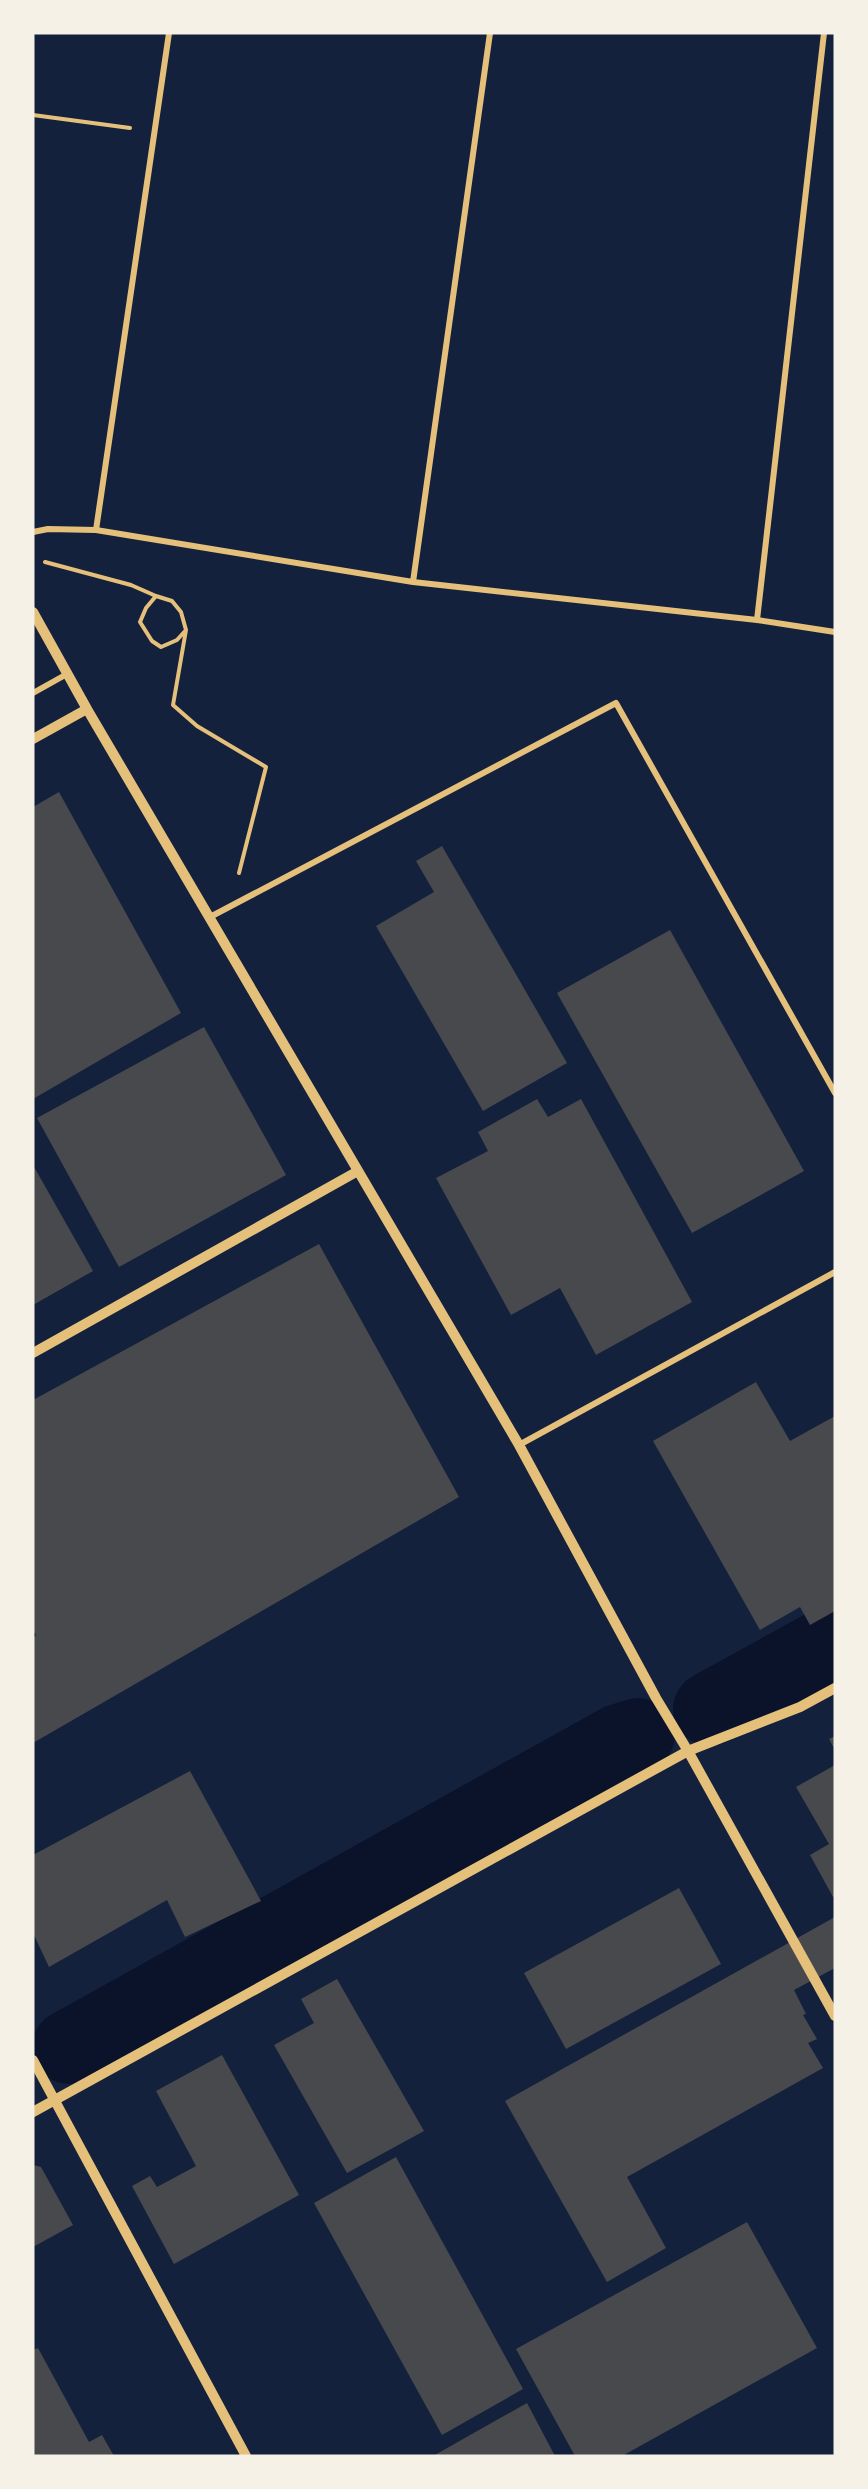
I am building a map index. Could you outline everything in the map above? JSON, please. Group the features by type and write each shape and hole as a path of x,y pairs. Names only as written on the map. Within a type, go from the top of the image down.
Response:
{"street":[{"path":"96,530 169,33"},
{"path":"413,582 490,33"},
{"path":"757,620 824,33"},
{"path":"33,532 48,529 96,530 413,582 757,620 835,632"},
{"path":"33,612 87,709 519,1445 835,2016"},
{"path":"33,693 68,674"},
{"path":"210,917 616,703 835,1093"},
{"path":"33,739 87,709"},
{"path":"33,1353 358,1171"},
{"path":"519,1445 835,1272"},
{"path":"33,2112 688,1751 800,1707 835,1688"},
{"path":"33,2060 246,2456"}],"path":[{"path":"33,115 154,131"},
{"path":"45,562 131,585 156,597 172,601 181,612 186,630 173,705 197,726 266,767 238,880"},
{"path":"156,597 146,608 140,622 152,641 161,647 177,640 186,630"}],"building":[{"path":"59,792 181,1013 33,1099 33,807"},
{"path":"442,846 567,1063 483,1111 376,926 434,892 416,861"},
{"path":"670,930 804,1171 692,1233 557,993"},
{"path":"204,1027 286,1175 119,1267 37,1118"},
{"path":"537,1099 548,1117 581,1099 692,1302 596,1355 560,1288 511,1315 436,1178 488,1151 478,1132"},
{"path":"33,1165 93,1271 33,1305"},
{"path":"319,1244 459,1497 33,1743 33,1639 36,1635 33,1630 33,1400"},
{"path":"756,1382 790,1441 835,1416 835,1611 810,1625 800,1607 760,1630 653,1441"},
{"path":"835,1736 835,1750 829,1739"},
{"path":"835,1765 835,1896 833,1897 810,1855 829,1844 796,1787"},
{"path":"190,1771 261,1901 185,1937 167,1900 49,1967 33,1933 33,1855"},
{"path":"679,1888 721,1964 566,2049 524,1973"},
{"path":"835,1917 835,1968 794,1990 806,2014 803,2015 817,2039 808,2043 823,2068 627,2177 666,2248 607,2282 505,2101"},
{"path":"337,1979 424,2131 347,2173 274,2045 314,2023 301,1999"},
{"path":"222,2055 299,2195 174,2264 132,2186 150,2176 157,2187 196,2166 156,2091"},
{"path":"396,2157 523,2389 442,2435 314,2203"},
{"path":"33,2165 41,2167 73,2225 33,2247"},
{"path":"747,2222 817,2348 622,2456 575,2456 516,2349"},
{"path":"38,2348 89,2442 102,2435 114,2456 33,2456 33,2350"},
{"path":"527,2403 555,2456 433,2456"}],"waterway":[{"path":"710,1709 835,1640"},
{"path":"69,2047 619,1741 638,1735"}]}
